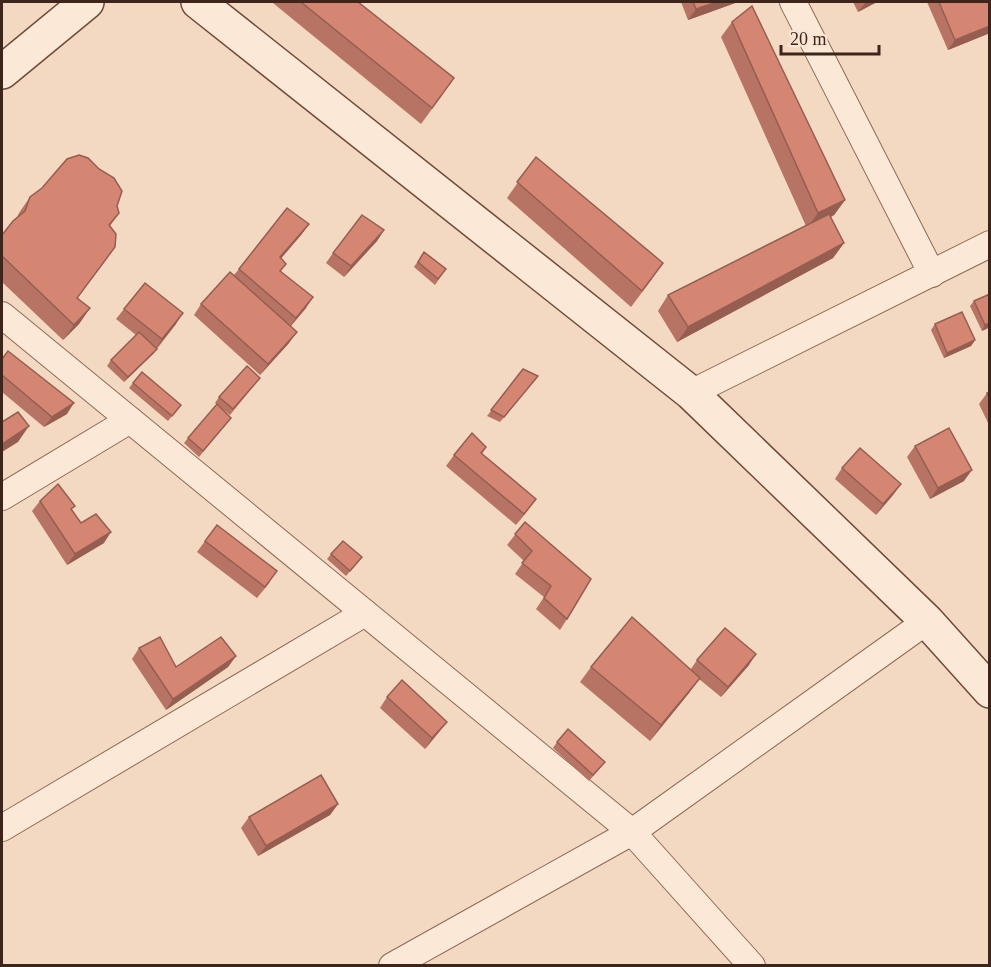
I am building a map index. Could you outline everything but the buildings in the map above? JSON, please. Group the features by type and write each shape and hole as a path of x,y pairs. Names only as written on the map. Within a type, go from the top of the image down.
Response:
{"street":[{"path":"2,72 87,2"},
{"path":"198,2 691,393 927,621 990,691"},
{"path":"793,2 932,274"},
{"path":"691,393 990,244"},
{"path":"2,315 632,832 752,966"},
{"path":"2,496 130,420"},
{"path":"2,828 365,613"},
{"path":"392,966 632,832 927,621"}]}
